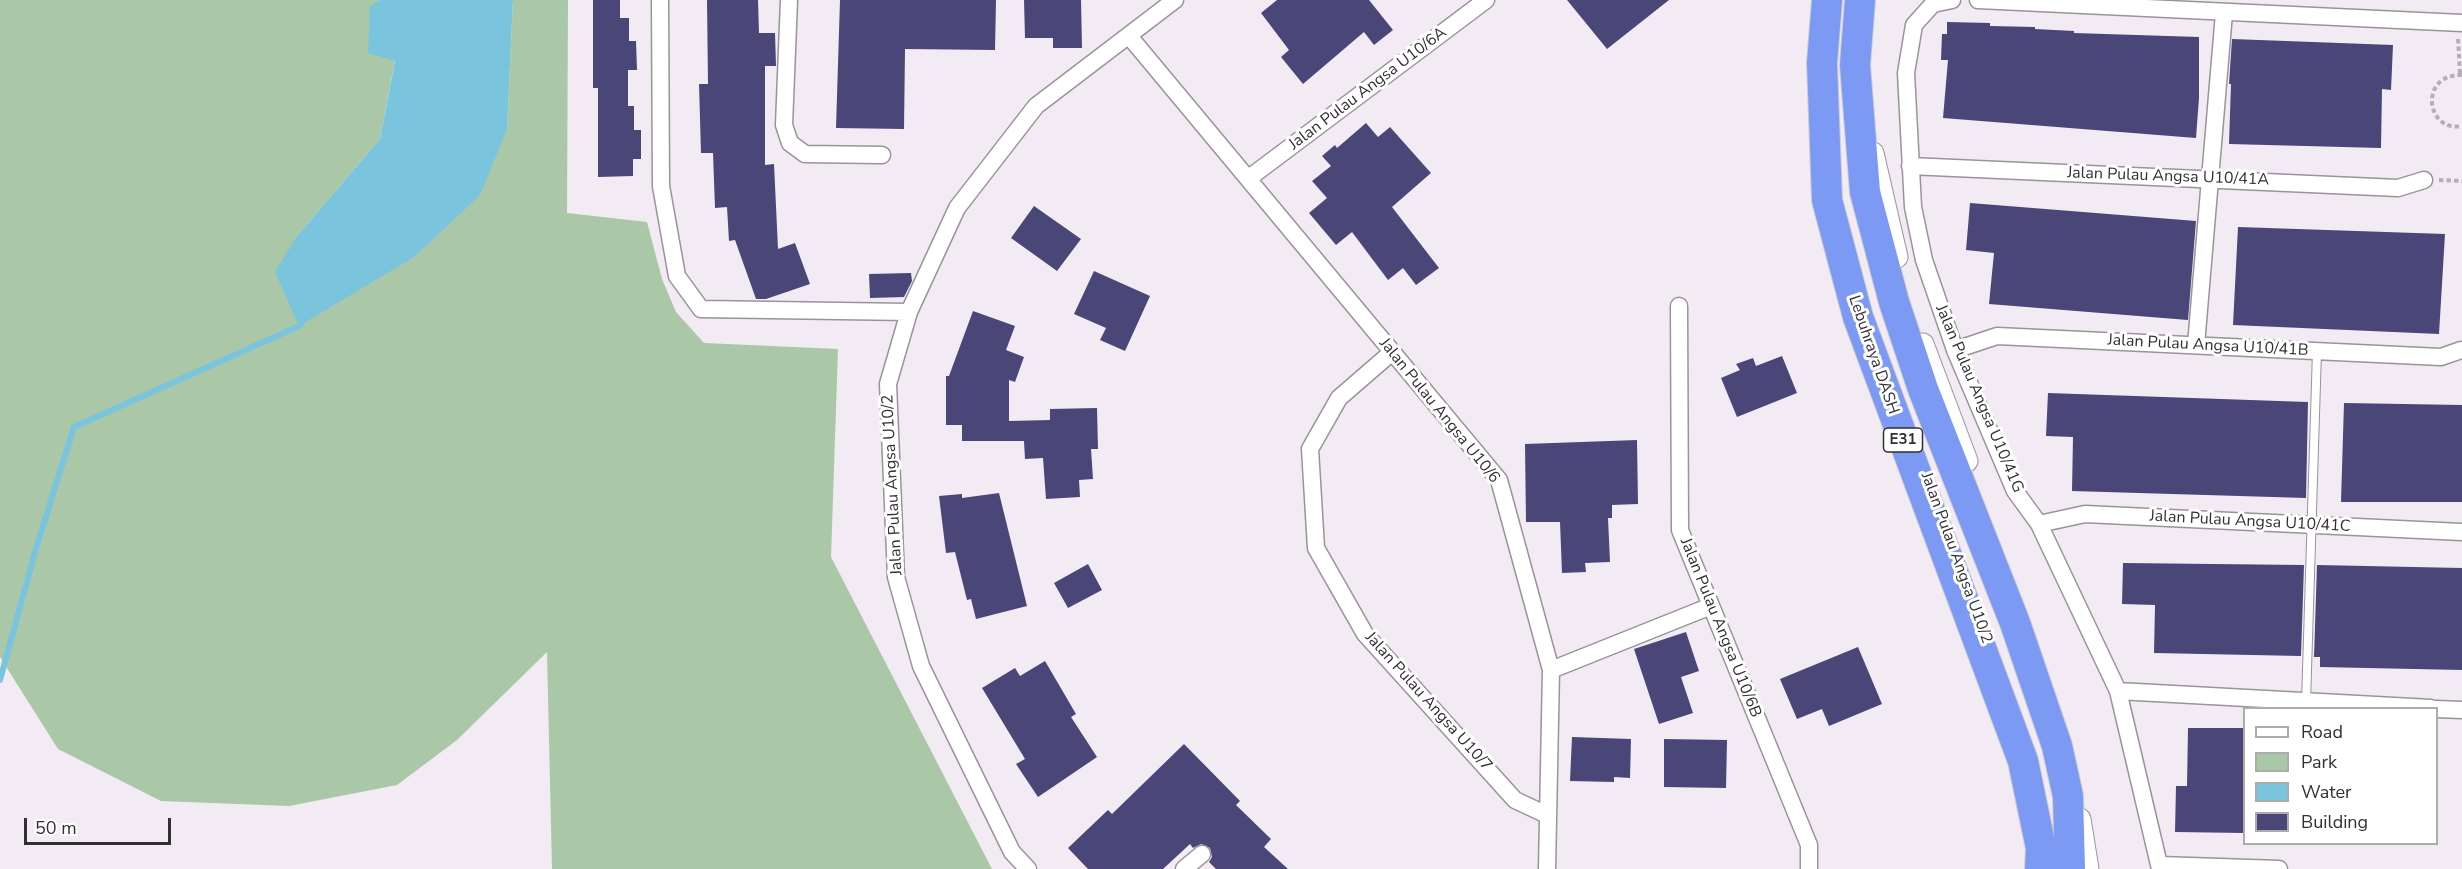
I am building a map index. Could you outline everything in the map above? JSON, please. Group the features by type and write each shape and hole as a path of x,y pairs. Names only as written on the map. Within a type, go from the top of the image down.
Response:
{"highway":[{"name":"Lebuhraya DASH","path":"1827,0 1822,63 1827,200 1858,317 2023,761 2042,849 2040,869"},
{"name":"E31","path":"1860,0 1855,65 1865,192 1894,302 1923,389 2016,623 2057,746 2068,796 2070,869"}],"street":[{"path":"660,0 661,186 677,276 701,309 909,312"},
{"path":"789,0 784,125 790,143 805,154 882,155"},
{"name":"Jalan Pulau Angsa U10/2","path":"1028,869 1012,852 921,666 896,577 888,384 909,312 957,208 1036,106 1175,0"},
{"name":"Jalan Pulau Angsa U10/6A","path":"1250,178 1486,0"},
{"name":"Jalan Pulau Angsa U10/2","path":"1837,0 1831,114 1836,200 1871,330 2029,756 2050,842 2053,869"},
{"path":"1871,0 1868,27 1871,145 1908,306 2024,611 2067,740 2088,869"},
{"name":"Jalan Pulau Angsa U10/41G","path":"1952,0 1933,4 1914,25 1906,73 1913,207 1924,260 1955,350 2016,492 2039,524 2118,691 2160,867"},
{"path":"1978,0 2459,23"},
{"path":"2196,345 2224,13"},
{"name":"Jalan Pulau Angsa U10/6","path":"1129,36 1250,178 1391,353 1499,480 1551,670 1547,869"},
{"name":"Jalan Pulau Angsa U10/41A","path":"1910,166 2398,188 2424,180"},
{"name":"Jalan Pulau Angsa U10/6B","path":"1679,306 1680,530 1809,845 1809,869"},
{"name":"Jalan Pulau Angsa U10/41B","path":"1955,350 1997,336 2441,357 2461,350"},
{"name":"Jalan Pulau Angsa U10/7","path":"1391,353 1339,398 1310,449 1316,548 1365,634 1515,800 1547,815"},
{"name":"Jalan Pulau Angsa U10/41C","path":"2039,524 2085,514 2462,532"},
{"path":"1551,670 1712,606"},
{"path":"2118,691 2410,707"},
{"path":"2438,709 2462,710"},
{"path":"1184,869 1202,854"},
{"path":"2160,867 2279,869"}],"lane":[{"path":"2306,702 2317,351"}],"path":[{"path":"2459,23 2461,74 2444,77 2433,90 2431,106 2439,121 2454,128 2462,126"}],"green space":[{"path":"0,0 380,0 370,7 395,60 380,139 297,236 507,129 513,0 568,0 567,213 647,222 662,279 676,312 704,343 838,349 831,557 992,869 552,869 547,652 457,740 397,785 289,806 161,801 58,749 0,657"}],"water":[{"path":"380,0 513,0 507,129 480,195 414,257 299,326 275,272 297,236 380,139 395,61 368,53 370,6"}],"building":[{"path":"593,0 620,0 620,18 629,18 629,41 636,41 637,70 628,70 628,106 634,106 634,130 641,130 641,159 633,159 633,176 598,177 598,88 593,88"},
{"path":"707,0 758,0 759,33 775,33 776,66 765,66 765,165 774,164 778,249 795,243 810,284 766,299 756,299 735,240 729,241 727,207 715,208 713,153 701,153 699,84 708,84"},
{"path":"840,0 996,0 995,50 905,49 904,129 836,128"},
{"path":"1024,0 1081,0 1082,48 1053,48 1053,38 1025,38"},
{"path":"1277,0 1369,0 1393,30 1374,45 1364,32 1303,84 1281,57 1289,50 1261,13"},
{"path":"1567,0 1669,0 1607,49"},
{"path":"1947,22 1990,23 1990,26 2035,27 2035,29 2074,31 2074,33 2199,37 2199,98 2196,138 1943,118 1948,60 1941,60 1942,34 1947,34"},
{"path":"2232,39 2393,45 2391,90 2382,89 2381,148 2229,144"},
{"path":"1366,123 1378,137 1390,127 1431,173 1392,207 1439,268 1416,285 1403,268 1388,280 1352,232 1336,245 1309,213 1327,198 1312,181 1331,166 1322,156 1335,145 1337,148"},
{"path":"1970,203 2196,221 2188,320 1989,304 1994,253 1966,250"},
{"path":"1034,206 1081,239 1057,271 1011,238"},
{"path":"2238,227 2445,234 2439,334 2233,325"},
{"path":"1094,271 1150,296 1125,351 1100,340 1106,328 1074,314"},
{"path":"911,273 912,281 904,297 870,298 869,274"},
{"path":"973,311 1015,326 1006,350 1024,357 1015,382 1009,380 1009,421 1050,420 1050,409 1097,408 1098,449 1091,449 1093,479 1079,480 1080,497 1046,499 1043,458 1025,459 1024,441 962,441 962,425 946,425 946,376 949,376"},
{"path":"1782,356 1797,393 1737,417 1721,378 1740,370 1736,364 1753,358 1756,366"},
{"path":"2048,393 2308,402 2306,498 2072,491 2073,437 2046,436"},
{"path":"2344,403 2462,405 2462,502 2341,502"},
{"path":"1637,440 1638,504 1612,505 1612,518 1608,518 1610,562 1585,563 1586,572 1562,573 1560,522 1526,522 1525,444"},
{"path":"999,493 1027,606 976,619 971,599 967,600 955,552 946,553 939,496 962,494 962,498"},
{"path":"2123,563 2304,565 2301,656 2154,653 2155,605 2122,604"},
{"path":"1088,564 1102,590 1068,608 1054,583"},
{"path":"2317,565 2462,568 2462,670 2320,667 2320,657 2314,657"},
{"path":"1686,632 1699,671 1681,677 1693,713 1659,724 1634,649"},
{"path":"1858,647 1882,704 1829,726 1822,709 1797,719 1780,679"},
{"path":"1045,661 1076,714 1071,717 1097,757 1038,797 1016,764 1025,759 982,688 1015,668 1020,676"},
{"path":"2188,728 2243,728 2243,833 2175,832 2176,786 2187,786"},
{"path":"1572,737 1631,739 1630,778 1614,777 1614,782 1570,781"},
{"path":"1664,739 1727,740 1726,788 1664,787"},
{"path":"1184,744 1240,801 1236,805 1271,839 1264,847 1288,869 1216,869 1209,862 1212,857 1210,848 1201,844 1193,848 1190,844 1163,869 1088,869 1068,848 1108,810 1112,814"}],"waterway":[{"path":"0,680 37,545 74,427 299,326 304,319"}]}
